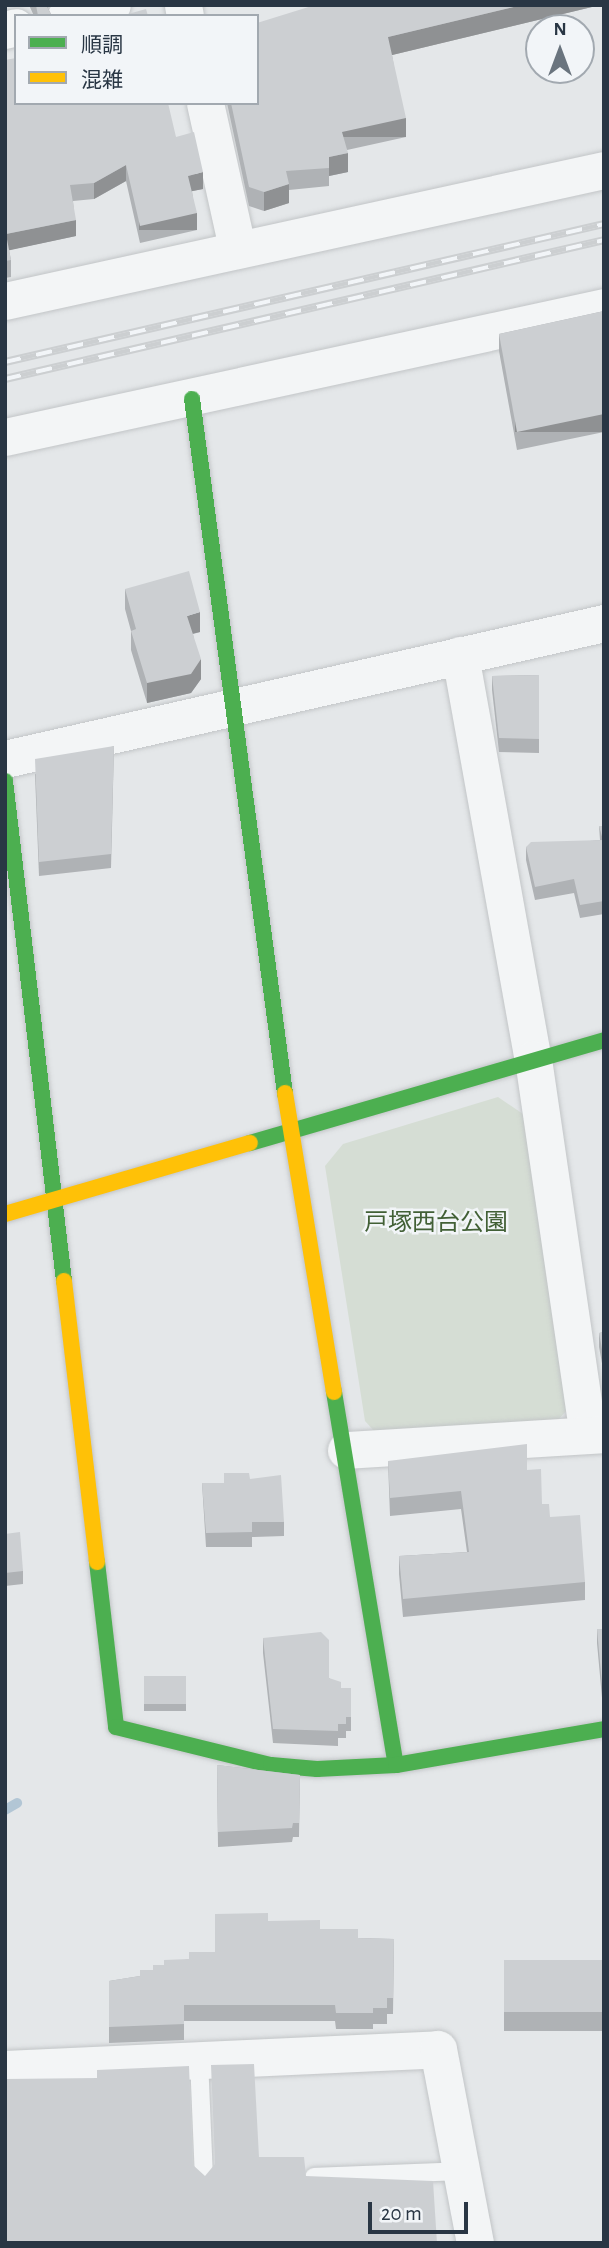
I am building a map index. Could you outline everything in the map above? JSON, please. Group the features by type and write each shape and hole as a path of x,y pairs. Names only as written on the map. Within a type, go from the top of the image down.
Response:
{"street":[{"path":"74,14 112,5"},
{"path":"205,105 237,247"},
{"path":"5,301 237,247 604,170"},
{"path":"5,437 192,399 604,307"},
{"path":"192,399 290,1130 346,1450 396,1765"},
{"path":"5,759 231,705 604,623"},
{"path":"346,1450 596,1434 533,1059 460,655"},
{"path":"5,781 116,1727 271,1766 317,1769 396,1765 604,1729"},
{"path":"5,1214 604,1040"},
{"path":"5,2069 438,2049 464,2171 475,2243"}],"lane":[{"path":"198,2059 204,2180"},
{"path":"314,2177 464,2171"}],"green space":[{"name":"戸塚西台公園","path":"498,1097 523,1114 571,1406 553,1425 376,1433 365,1421 325,1166 343,1144"}],"building":[{"path":"36,5 46,5 51,14 38,14"},
{"path":"315,5 522,5 388,37 406,118 342,132 348,153 329,157 329,168 286,171 289,184 264,192 249,187 231,105 259,105 259,22"},
{"path":"146,9 147,14 128,14"},
{"path":"14,58 14,105 168,105 176,137 194,132 203,172 188,176 197,213 140,226 126,165 94,183 70,185 76,220 6,234 11,260 5,261 5,60"},
{"path":"604,311 604,414 517,432 499,334"},
{"path":"189,571 200,612 187,616 201,659 191,674 147,683 131,631 136,629 125,589"},
{"path":"539,675 539,739 499,738 492,676"},
{"path":"114,746 111,854 39,862 35,759"},
{"path":"599,826 604,826 604,901 580,905 574,879 535,887 526,847 531,842 603,840"},
{"path":"604,1332 604,1360 599,1333"},
{"path":"527,1444 527,1470 541,1469 542,1504 549,1504 550,1517 580,1515 585,1582 403,1599 399,1556 469,1552 461,1491 390,1498 388,1461"},
{"path":"224,1473 249,1473 250,1479 281,1475 284,1522 252,1522 252,1532 206,1533 202,1483 224,1483"},
{"path":"20,1532 23,1571 5,1573 5,1534"},
{"path":"597,1629 604,1629 604,1684 602,1684"},
{"path":"321,1632 329,1640 329,1678 341,1682 341,1688 351,1688 351,1717 346,1717 346,1724 338,1724 338,1731 273,1729 263,1638"},
{"path":"144,1676 186,1676 186,1704 144,1704"},
{"path":"217,1765 300,1775 299,1823 293,1823 292,1828 218,1832"},
{"path":"268,1913 268,1921 320,1920 320,1929 358,1929 358,1938 394,1939 393,1998 387,1998 387,2008 373,2008 373,2013 336,2013 335,2005 184,2005 184,2024 109,2027 109,1981 140,1976 140,1970 153,1970 153,1965 164,1965 164,1960 189,1959 189,1952 215,1952 215,1914"},
{"path":"504,1960 604,1960 604,2012 504,2012"},
{"path":"254,2064 259,2157 304,2157 306,2176 433,2181 437,2243 5,2243 5,2079 97,2078 97,2070 189,2066 193,2165 205,2176 215,2164 211,2065"}],"waterway":[{"path":"5,1810 17,1803"}],"railway":[{"path":"5,362 604,224"},
{"path":"5,379 604,240"}],"traffic: fast":[{"path":"192,399 285,1093"},
{"path":"5,781 64,1281"},
{"path":"250,1143 604,1040"},
{"path":"334,1392 396,1765"},
{"path":"97,1562 116,1727 271,1765 317,1769 396,1765 604,1729"}],"traffic: slow":[{"path":"285,1093 334,1392"},
{"path":"5,1214 250,1143"},
{"path":"64,1281 97,1562"}]}
